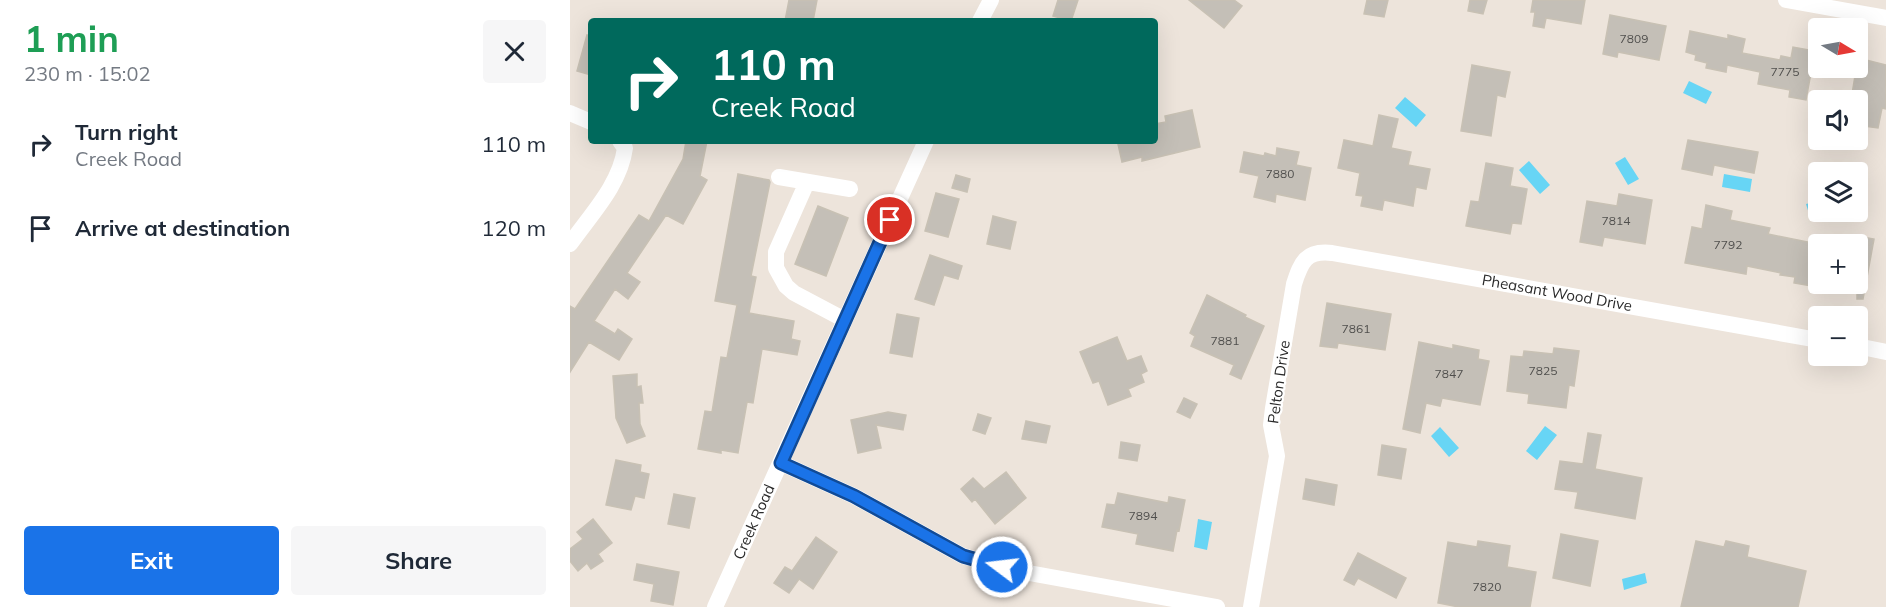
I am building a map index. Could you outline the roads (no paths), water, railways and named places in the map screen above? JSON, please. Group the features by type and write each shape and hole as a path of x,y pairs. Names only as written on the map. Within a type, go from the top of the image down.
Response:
{"street":[{"path":"982,18 992,0"},
{"path":"1786,0 1845,5 1886,18"},
{"path":"570,113 588,121"},
{"name":"Creek Road","path":"715,607 925,144"},
{"path":"570,244 616,179 623,164 623,145"},
{"path":"779,177 850,189"},
{"path":"807,182 776,252 776,268 786,286 794,293 845,320"},
{"name":"Pheasant Wood Drive","path":"1300,264 1314,254 1332,253 1808,338"},
{"name":"Pelton Drive","path":"1251,607 1277,456 1271,426 1273,408 1294,284 1300,264"},
{"path":"1868,348 1886,352"},
{"path":"781,463 854,496 963,556 1018,571 1217,607"}],"water":[{"path":"1689,81 1712,92 1706,104 1683,93"},
{"path":"1405,97 1426,115 1416,127 1395,108"},
{"path":"1625,157 1639,179 1628,185 1615,163"},
{"path":"1529,161 1550,185 1540,194 1519,170"},
{"path":"1724,174 1752,179 1750,192 1722,187"},
{"path":"1545,426 1557,435 1537,460 1526,451"},
{"path":"1440,427 1459,448 1449,457 1431,436"},
{"path":"1198,519 1212,522 1207,550 1194,547"},
{"path":"1645,573 1647,583 1624,590 1622,579"}]}
